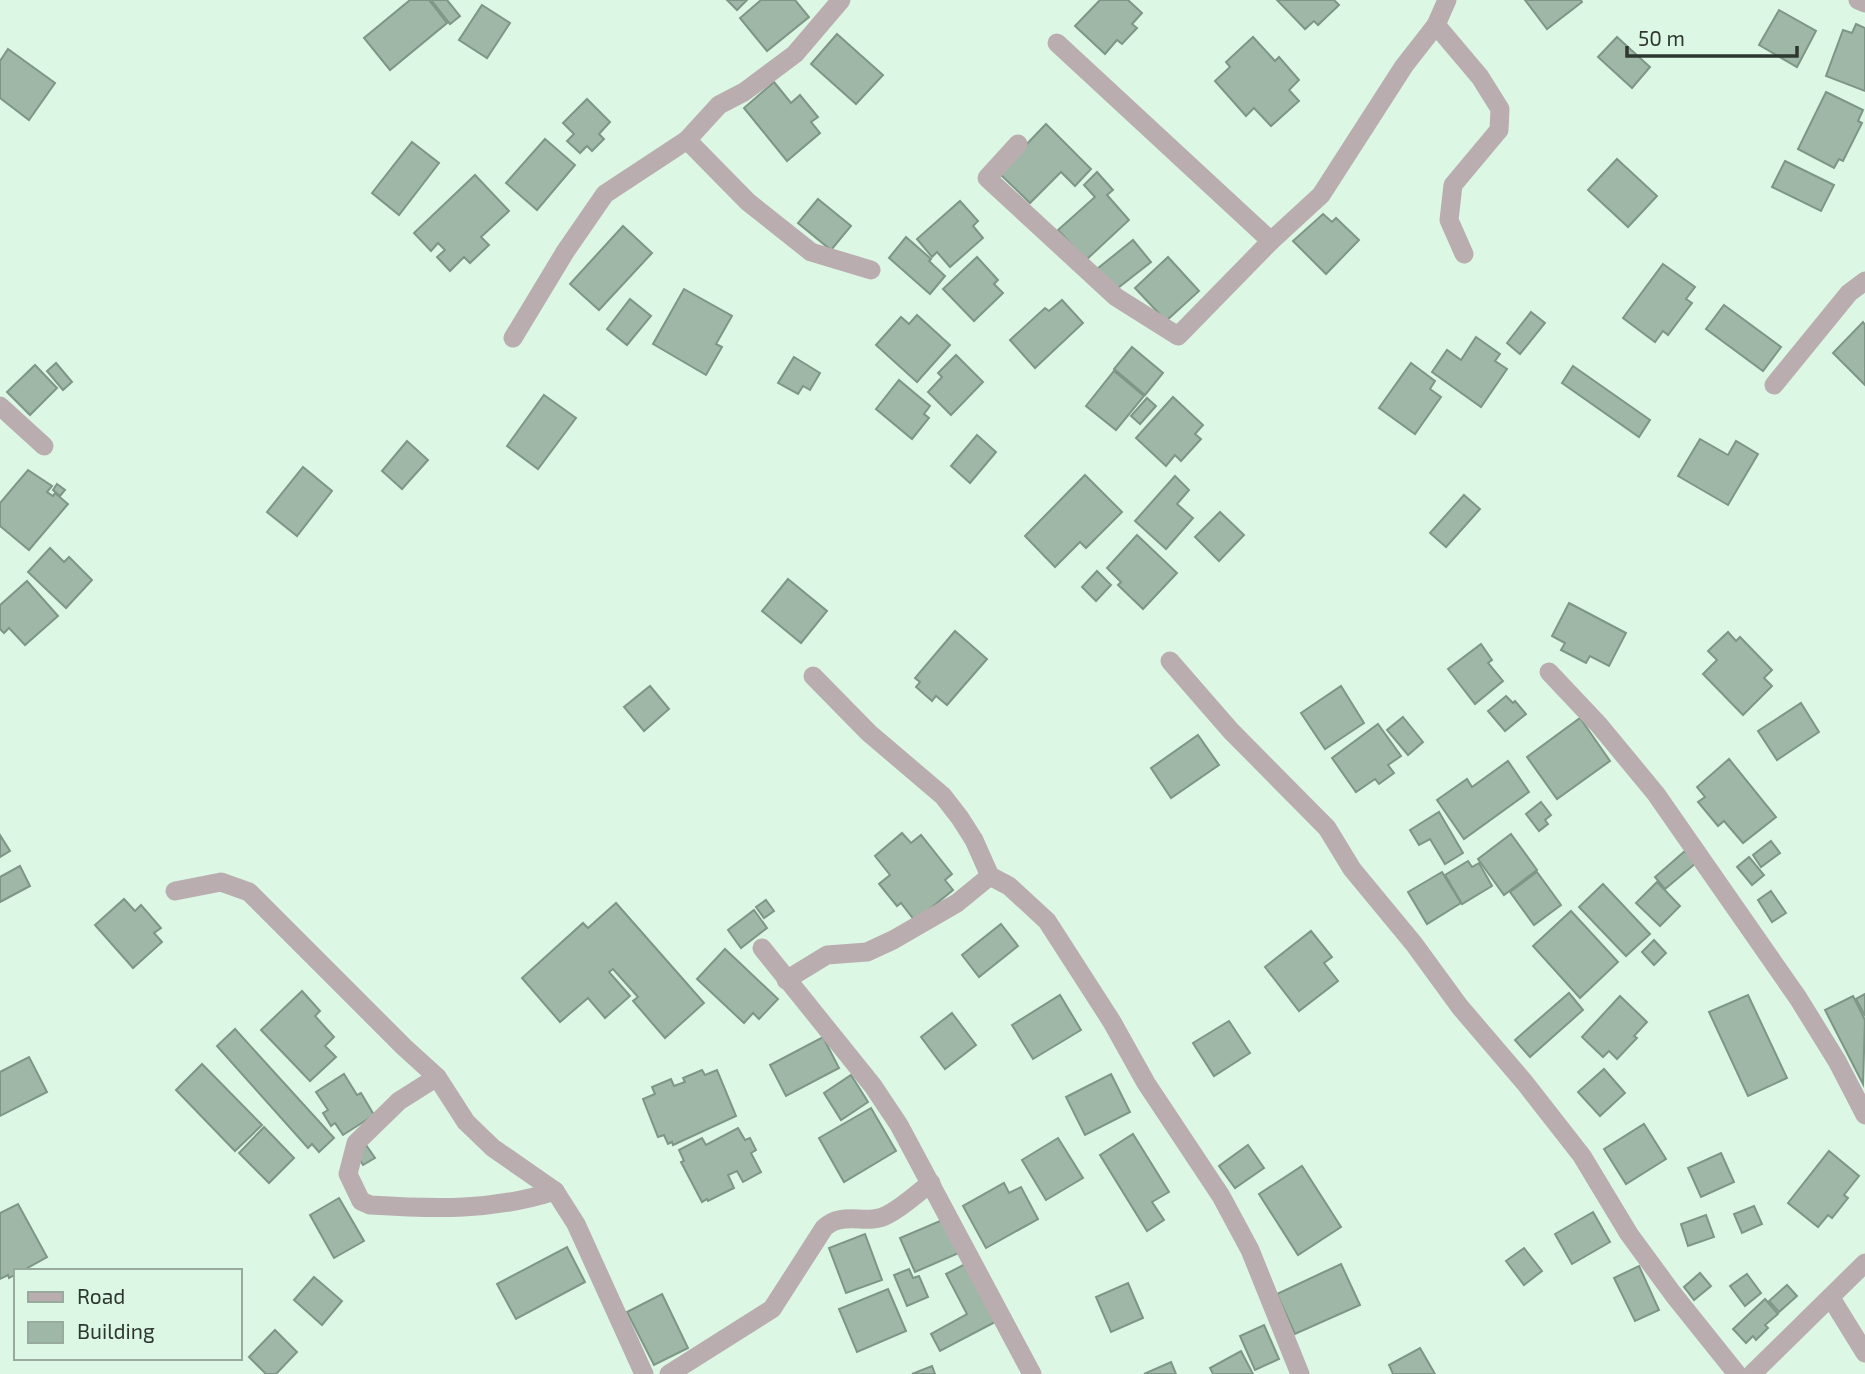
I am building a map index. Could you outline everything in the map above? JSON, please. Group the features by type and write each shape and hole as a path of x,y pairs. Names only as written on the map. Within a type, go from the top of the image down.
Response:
{"street":[{"path":"513,338 565,251 605,194 687,140 719,105 744,92 795,54 841,0"},
{"path":"1018,144 987,178 1116,296 1178,336 1271,241 1321,195 1405,66 1436,25 1447,0"},
{"path":"1858,0 1865,2"},
{"path":"1436,25 1480,78 1500,109 1499,130 1453,185 1450,220 1464,254"},
{"path":"1057,43 1271,241"},
{"path":"687,140 748,202 811,253 871,270"},
{"path":"1774,385 1849,293 1865,281"},
{"path":"0,406 44,446"},
{"path":"1170,661 1231,731 1327,828 1352,869 1582,1156 1629,1234 1737,1374"},
{"path":"1549,673 1600,725 1656,794 1798,998 1837,1061 1865,1115"},
{"path":"813,676 869,733 943,796 974,840 990,876 1009,886 1047,920 1112,1022 1146,1083 1221,1196 1250,1250 1300,1374"},
{"path":"786,980 827,955 867,952 893,940 957,903 990,876"},
{"path":"175,891 220,882 249,892 437,1077 466,1122 475,1131 493,1148 555,1191 576,1224 644,1374"},
{"path":"762,948 873,1086 899,1125 1032,1374"},
{"path":"437,1077 399,1101 356,1143 348,1174 361,1201 370,1205 457,1209 524,1201 555,1191"},
{"path":"669,1374 772,1309 831,1221 886,1216 931,1183"},
{"path":"1752,1374 1865,1262"},
{"path":"1831,1298 1865,1353"}],"building":[{"path":"410,0 429,0 447,23 390,70 364,38"},
{"path":"431,0 447,0 460,16 450,24"},
{"path":"727,0 747,0 737,10"},
{"path":"761,0 795,0 809,17 767,51 740,18"},
{"path":"1100,0 1128,0 1142,13 1132,24 1137,28 1122,44 1117,40 1105,54 1075,26"},
{"path":"1277,0 1334,0 1339,5 1318,25 1314,21 1305,29"},
{"path":"1525,0 1581,0 1582,2 1547,29"},
{"path":"482,5 510,23 487,58 459,40"},
{"path":"1779,10 1816,31 1797,67 1759,45"},
{"path":"1856,24 1865,28 1865,91 1826,76 1843,30 1852,33"},
{"path":"837,34 883,75 856,104 811,64"},
{"path":"1253,37 1275,61 1279,57 1299,80 1289,90 1299,101 1271,126 1254,108 1246,116 1215,81 1230,67 1226,62"},
{"path":"1617,37 1650,67 1632,88 1598,57"},
{"path":"8,49 55,83 29,120 0,98 0,61"},
{"path":"774,82 791,103 800,95 818,117 811,122 820,133 787,161 744,108"},
{"path":"1826,92 1863,110 1858,121 1862,123 1843,161 1839,159 1834,168 1798,149"},
{"path":"587,99 610,122 599,134 604,139 592,151 587,146 580,153 567,141 574,134 563,123"},
{"path":"1046,124 1091,169 1075,186 1061,172 1030,203 999,173"},
{"path":"545,139 575,165 537,210 506,183"},
{"path":"412,142 439,163 399,215 372,193"},
{"path":"1617,159 1657,196 1628,227 1588,190"},
{"path":"1785,161 1834,185 1821,211 1772,187"},
{"path":"1097,172 1113,190 1107,195 1129,220 1086,260 1058,230 1095,197 1084,185"},
{"path":"475,175 509,211 481,237 489,245 470,263 464,257 450,271 437,257 445,250 438,243 431,251 414,233"},
{"path":"818,199 851,226 831,250 798,223"},
{"path":"960,201 978,221 973,226 983,238 950,267 937,252 932,257 917,239"},
{"path":"1323,214 1332,222 1336,218 1359,240 1326,274 1293,241"},
{"path":"623,226 652,253 599,310 570,284"},
{"path":"906,237 931,259 929,261 945,276 930,294 889,258"},
{"path":"1133,240 1151,262 1114,291 1097,269"},
{"path":"977,257 998,280 994,284 1003,293 974,321 943,289"},
{"path":"1168,257 1199,291 1166,321 1135,288"},
{"path":"1663,264 1695,287 1686,299 1692,303 1668,335 1663,331 1655,342 1623,318"},
{"path":"684,289 732,316 716,344 722,347 706,375 653,344"},
{"path":"630,299 651,316 627,345 607,329"},
{"path":"1062,300 1083,323 1035,368 1010,340 1045,308 1049,311"},
{"path":"1724,305 1781,347 1763,371 1706,329"},
{"path":"1531,312 1545,323 1520,354 1507,343"},
{"path":"917,315 950,345 917,382 876,345 901,317 909,324"},
{"path":"1863,322 1865,325 1865,385 1833,353"},
{"path":"1476,337 1500,354 1495,361 1507,369 1481,407 1432,372 1447,350 1461,360"},
{"path":"1132,347 1163,373 1145,395 1114,369"},
{"path":"956,355 983,382 951,415 928,392 942,377 938,373"},
{"path":"794,357 820,373 810,390 803,386 798,394 778,383"},
{"path":"56,363 72,382 63,390 47,371"},
{"path":"1411,363 1435,381 1430,389 1441,397 1415,434 1379,408"},
{"path":"35,365 57,388 30,415 7,392"},
{"path":"1573,366 1650,420 1639,437 1562,383"},
{"path":"1114,371 1144,396 1116,430 1086,406"},
{"path":"899,380 930,406 924,414 929,418 912,439 876,409"},
{"path":"544,395 576,418 538,469 507,446"},
{"path":"1173,397 1203,425 1195,434 1201,439 1181,461 1175,455 1166,466 1136,438"},
{"path":"1147,398 1156,406 1140,424 1131,416"},
{"path":"977,435 996,452 970,483 951,466"},
{"path":"1700,439 1728,455 1736,441 1758,454 1728,505 1678,476"},
{"path":"407,441 428,460 402,489 382,471"},
{"path":"303,467 332,491 297,536 267,512"},
{"path":"28,470 52,486 47,492 53,496 55,493 68,504 29,550 0,526 0,503"},
{"path":"1085,475 1122,512 1086,548 1080,542 1055,567 1025,536"},
{"path":"1175,476 1189,490 1177,504 1193,518 1166,549 1135,521"},
{"path":"57,484 65,490 60,496 53,490"},
{"path":"1464,495 1480,509 1446,547 1430,533"},
{"path":"1220,512 1244,535 1219,561 1195,537"},
{"path":"1137,535 1177,573 1143,609 1118,585 1121,582 1107,568"},
{"path":"50,548 64,562 69,557 92,580 66,608 28,572"},
{"path":"1097,571 1111,585 1096,601 1082,587"},
{"path":"788,579 827,611 801,643 762,611"},
{"path":"27,581 58,616 25,645 9,628 4,633 0,629 0,605"},
{"path":"1569,603 1626,633 1609,666 1590,656 1586,663 1561,650 1565,643 1552,636"},
{"path":"955,631 987,659 947,705 936,696 932,701 916,687 920,682 915,678"},
{"path":"1728,632 1736,641 1740,637 1772,670 1764,678 1772,686 1743,715 1703,674 1717,660 1708,651"},
{"path":"1481,644 1492,660 1488,663 1503,681 1475,704 1448,669"},
{"path":"650,686 669,709 644,731 624,707"},
{"path":"1341,686 1364,723 1325,749 1301,713"},
{"path":"1506,696 1513,703 1515,701 1526,714 1505,731 1488,711"},
{"path":"1801,703 1819,732 1777,760 1758,731"},
{"path":"1403,717 1423,742 1408,755 1387,730"},
{"path":"1580,718 1610,761 1557,799 1527,757"},
{"path":"1378,724 1401,756 1388,765 1394,773 1379,784 1375,779 1356,792 1332,758"},
{"path":"1198,735 1219,765 1171,798 1151,768"},
{"path":"1729,759 1776,817 1743,843 1724,821 1718,826 1698,802 1705,797 1697,787"},
{"path":"1508,761 1529,792 1464,839 1437,800 1467,779 1472,787"},
{"path":"1541,802 1551,815 1545,820 1548,824 1539,831 1526,814"},
{"path":"1439,812 1463,853 1445,864 1430,839 1419,845 1410,830"},
{"path":"902,833 911,843 921,835 952,874 945,880 953,890 915,921 901,903 897,906 879,884 890,875 875,856"},
{"path":"1511,834 1537,870 1504,895 1478,859"},
{"path":"0,835 10,851 0,857"},
{"path":"1771,841 1780,853 1761,867 1753,855"},
{"path":"1685,851 1696,863 1665,889 1655,877"},
{"path":"1749,857 1764,875 1752,885 1737,867"},
{"path":"1468,861 1472,867 1479,863 1492,886 1462,904 1445,875"},
{"path":"20,866 30,886 0,902 0,877"},
{"path":"1442,872 1461,903 1427,924 1408,892"},
{"path":"1537,872 1561,905 1534,925 1510,892"},
{"path":"1657,882 1680,906 1660,926 1636,903"},
{"path":"1603,884 1650,934 1626,956 1579,907"},
{"path":"1771,891 1786,913 1772,922 1758,900"},
{"path":"124,899 135,911 141,905 161,928 154,933 162,942 133,968 95,925"},
{"path":"766,900 774,911 764,918 756,907"},
{"path":"616,903 704,1003 665,1038 633,1001 638,997 613,969 609,972 630,996 605,1018 588,998 560,1022 522,978 583,923 588,928"},
{"path":"754,910 767,928 741,948 728,930"},
{"path":"1571,911 1618,962 1580,998 1533,946"},
{"path":"1001,924 1018,946 979,977 962,955"},
{"path":"1311,931 1332,957 1324,963 1338,981 1299,1011 1265,967"},
{"path":"1654,940 1666,953 1654,965 1642,952"},
{"path":"725,949 778,999 759,1019 753,1013 744,1023 697,979"},
{"path":"302,991 320,1011 315,1016 334,1037 325,1046 336,1057 310,1081 261,1030"},
{"path":"1569,993 1583,1010 1530,1057 1515,1040"},
{"path":"1865,994 1865,1016 1856,999"},
{"path":"1060,995 1081,1030 1033,1059 1012,1025"},
{"path":"1748,995 1787,1078 1748,1096 1709,1012"},
{"path":"1620,996 1647,1022 1634,1036 1637,1038 1617,1059 1609,1051 1603,1057 1582,1037"},
{"path":"1853,996 1865,1020 1863,1084 1825,1010"},
{"path":"952,1013 976,1045 945,1069 921,1037"},
{"path":"1229,1021 1250,1053 1214,1076 1193,1043"},
{"path":"235,1029 334,1138 319,1152 312,1144 308,1148 217,1046"},
{"path":"823,1037 839,1068 786,1096 770,1065"},
{"path":"29,1057 47,1092 0,1116 0,1072"},
{"path":"202,1064 262,1125 235,1151 176,1090"},
{"path":"1604,1069 1625,1093 1600,1116 1578,1092"},
{"path":"702,1070 705,1075 717,1070 736,1116 673,1145 672,1142 668,1144 664,1135 658,1137 643,1099 655,1094 652,1087 671,1079 674,1086 685,1082 683,1078"},
{"path":"344,1074 357,1095 361,1093 374,1115 343,1135 335,1123 331,1126 323,1113 328,1110 316,1092"},
{"path":"1111,1074 1130,1112 1085,1135 1066,1097"},
{"path":"851,1075 868,1102 841,1120 824,1093"},
{"path":"871,1108 896,1151 844,1182 819,1138"},
{"path":"1644,1124 1666,1159 1626,1184 1604,1149"},
{"path":"264,1127 294,1158 269,1183 239,1153"},
{"path":"738,1128 745,1140 750,1138 756,1150 751,1153 761,1172 743,1182 737,1171 728,1175 734,1188 702,1202 681,1162 684,1161 679,1150 702,1138 706,1145"},
{"path":"1133,1134 1169,1192 1152,1202 1164,1220 1147,1231 1100,1155"},
{"path":"1058,1138 1083,1178 1046,1200 1022,1160"},
{"path":"366,1145 375,1158 363,1165 355,1152"},
{"path":"1248,1145 1264,1168 1235,1188 1219,1166"},
{"path":"1829,1151 1859,1176 1844,1195 1848,1198 1832,1218 1828,1215 1818,1227 1788,1203"},
{"path":"1721,1153 1734,1182 1701,1197 1688,1168"},
{"path":"1302,1166 1341,1227 1298,1255 1259,1194"},
{"path":"1004,1183 1009,1193 1021,1187 1038,1219 986,1248 963,1206"},
{"path":"339,1198 364,1241 334,1258 310,1215"},
{"path":"18,1204 47,1257 26,1269 14,1269 14,1275 0,1279 0,1213"},
{"path":"1754,1206 1762,1224 1742,1233 1734,1214"},
{"path":"1593,1212 1610,1242 1572,1264 1555,1234"},
{"path":"1706,1215 1714,1237 1688,1246 1681,1224"},
{"path":"947,1218 961,1252 915,1272 900,1238"},
{"path":"865,1234 882,1280 846,1293 829,1248"},
{"path":"567,1247 585,1282 516,1319 497,1284"},
{"path":"1524,1248 1542,1271 1524,1285 1506,1261"},
{"path":"967,1263 997,1321 940,1351 931,1334 967,1314 946,1274"},
{"path":"1341,1264 1360,1305 1295,1334 1277,1294"},
{"path":"1639,1266 1659,1310 1635,1321 1614,1278"},
{"path":"909,1269 913,1278 919,1276 928,1297 907,1306 894,1275"},
{"path":"1700,1273 1711,1286 1694,1300 1684,1287"},
{"path":"1747,1274 1761,1293 1745,1306 1730,1286"},
{"path":"314,1277 342,1301 322,1325 294,1300"},
{"path":"1128,1283 1143,1318 1111,1332 1096,1297"},
{"path":"1787,1285 1797,1296 1779,1312 1769,1301"},
{"path":"888,1289 906,1331 857,1352 839,1309"},
{"path":"662,1294 688,1348 654,1365 627,1312"},
{"path":"1765,1299 1778,1314 1765,1325 1768,1328 1756,1340 1753,1336 1746,1343 1733,1329"},
{"path":"1264,1325 1279,1359 1255,1370 1240,1336"},
{"path":"275,1330 297,1352 276,1374 266,1374 249,1357"},
{"path":"1420,1348 1435,1374 1393,1374 1389,1365"},
{"path":"1241,1351 1253,1374 1213,1374 1210,1368"},
{"path":"1171,1362 1176,1374 1144,1374"},
{"path":"932,1366 935,1374 912,1374"}]}
